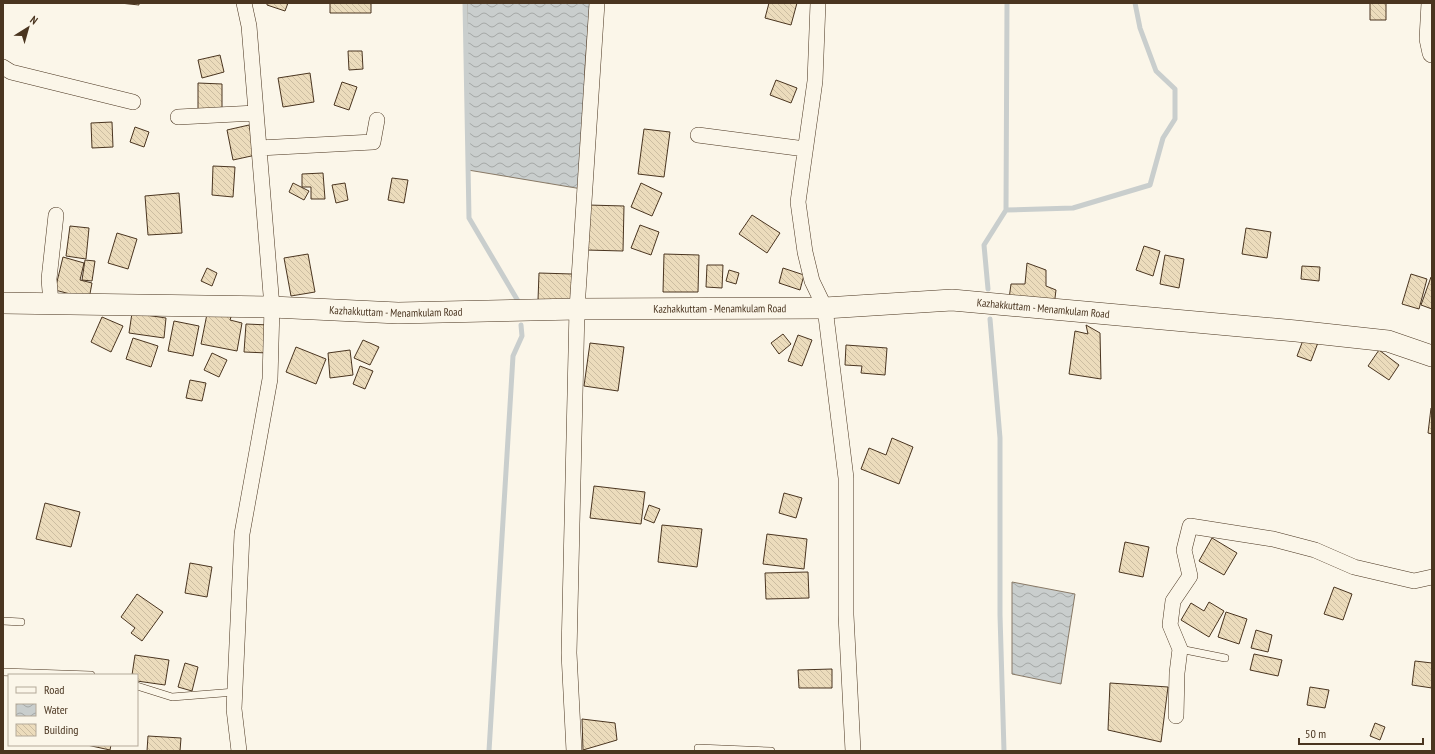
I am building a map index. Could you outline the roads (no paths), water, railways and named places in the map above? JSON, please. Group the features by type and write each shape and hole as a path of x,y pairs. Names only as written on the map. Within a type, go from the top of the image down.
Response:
{"main road":[{"name":"Kazhakkuttam - Menamkulam Road","path":"3,303 272,307 398,313 577,309 825,308 952,300 1296,330 1388,341 1432,356"}],"street":[{"path":"239,751 234,709 242,534 270,379 272,307 249,26 244,3"},
{"path":"574,751 569,652 577,309 597,3"},
{"path":"818,3 815,81 798,202 812,281 825,308 846,478 846,615 853,751"},
{"path":"1431,3 1429,39 1432,53"},
{"path":"3,67 11,72 133,102"},
{"path":"178,117 256,113"},
{"path":"260,148 373,142 377,120"},
{"path":"698,135 805,149"},
{"path":"50,303 49,279 56,215"},
{"path":"1176,716 1177,673 1180,649 1170,625 1173,601 1190,576 1184,550 1190,526 1273,539 1315,550 1354,567 1414,581 1432,577"}],"lane":[{"path":"3,621 21,622"},
{"path":"1180,649 1225,658"},
{"path":"3,672 62,674"},
{"path":"138,686 172,697 235,692"},
{"path":"698,748 771,751"}],"water":[{"path":"467,3 590,3 585,67 582,189 468,170"},
{"path":"1012,582 1075,594 1061,684 1012,674"}],"waterway":[{"path":"465,3 469,218 518,301"},
{"path":"1007,3 1006,210 1073,208 1150,185 1163,138 1175,119 1175,89 1156,71 1140,28 1135,3"},
{"path":"988,289 984,245 1006,210"},
{"path":"990,319 1000,438 1000,615 1004,751"},
{"path":"489,751 513,356 522,336 521,325"}]}
